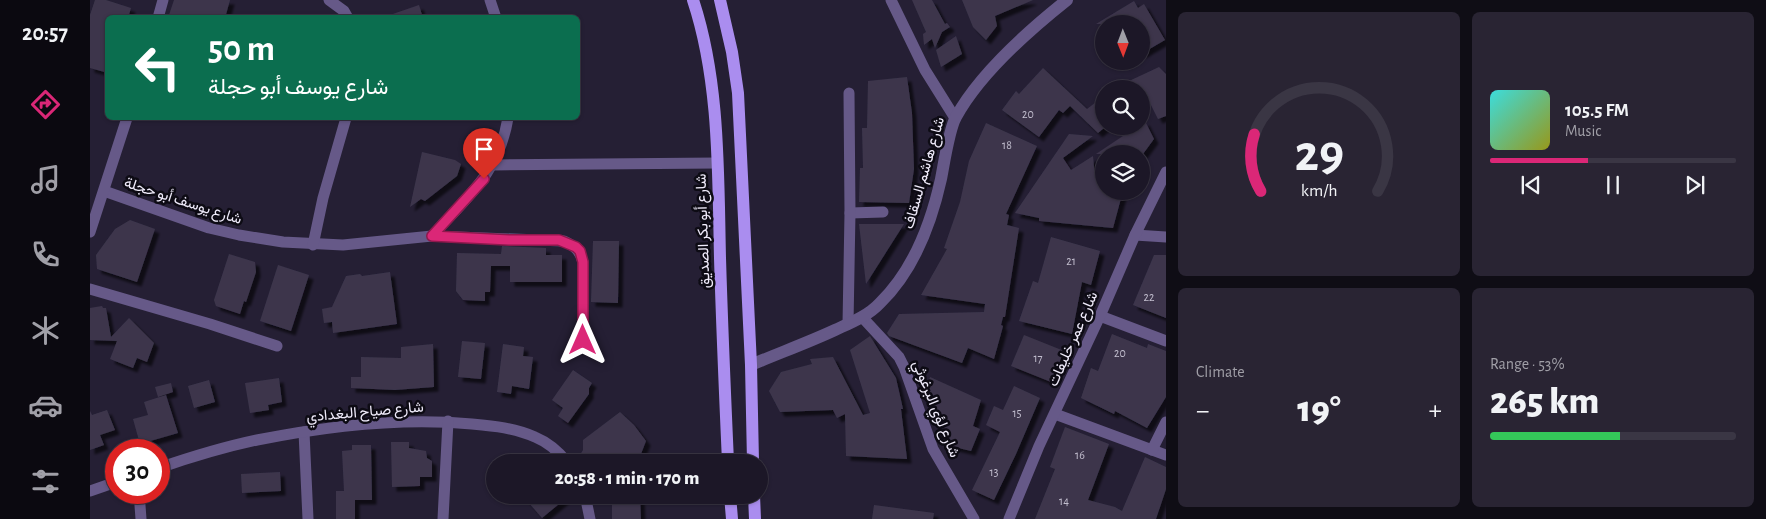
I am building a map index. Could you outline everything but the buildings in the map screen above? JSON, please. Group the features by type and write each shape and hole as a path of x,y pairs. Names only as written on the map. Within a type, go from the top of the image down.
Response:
{"main road":[{"name":"شارع أبو بكر الصديق","path":"693,0 705,44 709,70 717,163 728,454"},
{"path":"720,0 732,52 738,93 751,365 753,454"},
{"path":"731,504 732,519"},
{"path":"754,504 754,519"}],"street":[{"path":"159,15 163,0"},
{"path":"329,0 339,7 346,15"},
{"path":"490,0 495,15"},
{"path":"891,0 925,70 955,118"},
{"name":"شارع هاشم السقاف","path":"751,365 848,324 879,305 896,285 918,247 940,184 955,118 984,77 1032,28 1067,0"},
{"path":"848,324 850,213 849,93"},
{"path":"90,232 126,120"},
{"path":"313,245 322,198 345,120"},
{"path":"432,236 473,192 493,165 508,120"},
{"path":"493,165 717,163"},
{"name":"شارع عمر خليفات","path":"1009,519 1039,446 1100,316 1134,235 1166,172"},
{"name":"شارع يوسف أبو حجلة","path":"104,191 209,228 283,242 313,245 358,244 432,236 509,240 559,240 576,247 580,251 583,262 583,340"},
{"path":"850,213 883,212"},
{"path":"1134,235 1166,238"},
{"path":"90,289 210,324 277,346"},
{"name":"شارع لؤي البرغوثي","path":"862,316 899,357 933,449 974,519"},
{"path":"1100,316 1166,341"},
{"path":"1055,414 1166,455"},
{"path":"443,519 448,421"},
{"name":"شارع صياح البغدادي","path":"170,465 248,442 304,432 398,422 448,421 496,426 537,437 560,454"},
{"path":"1152,450 1166,422"},
{"path":"304,432 308,519"},
{"path":"90,491 105,486"},
{"path":"140,504 141,519"},
{"path":"587,504 590,519"}],"route":[{"path":"484,179 432,236 509,240 559,240 576,247 580,251 584,270 583,340"}]}
